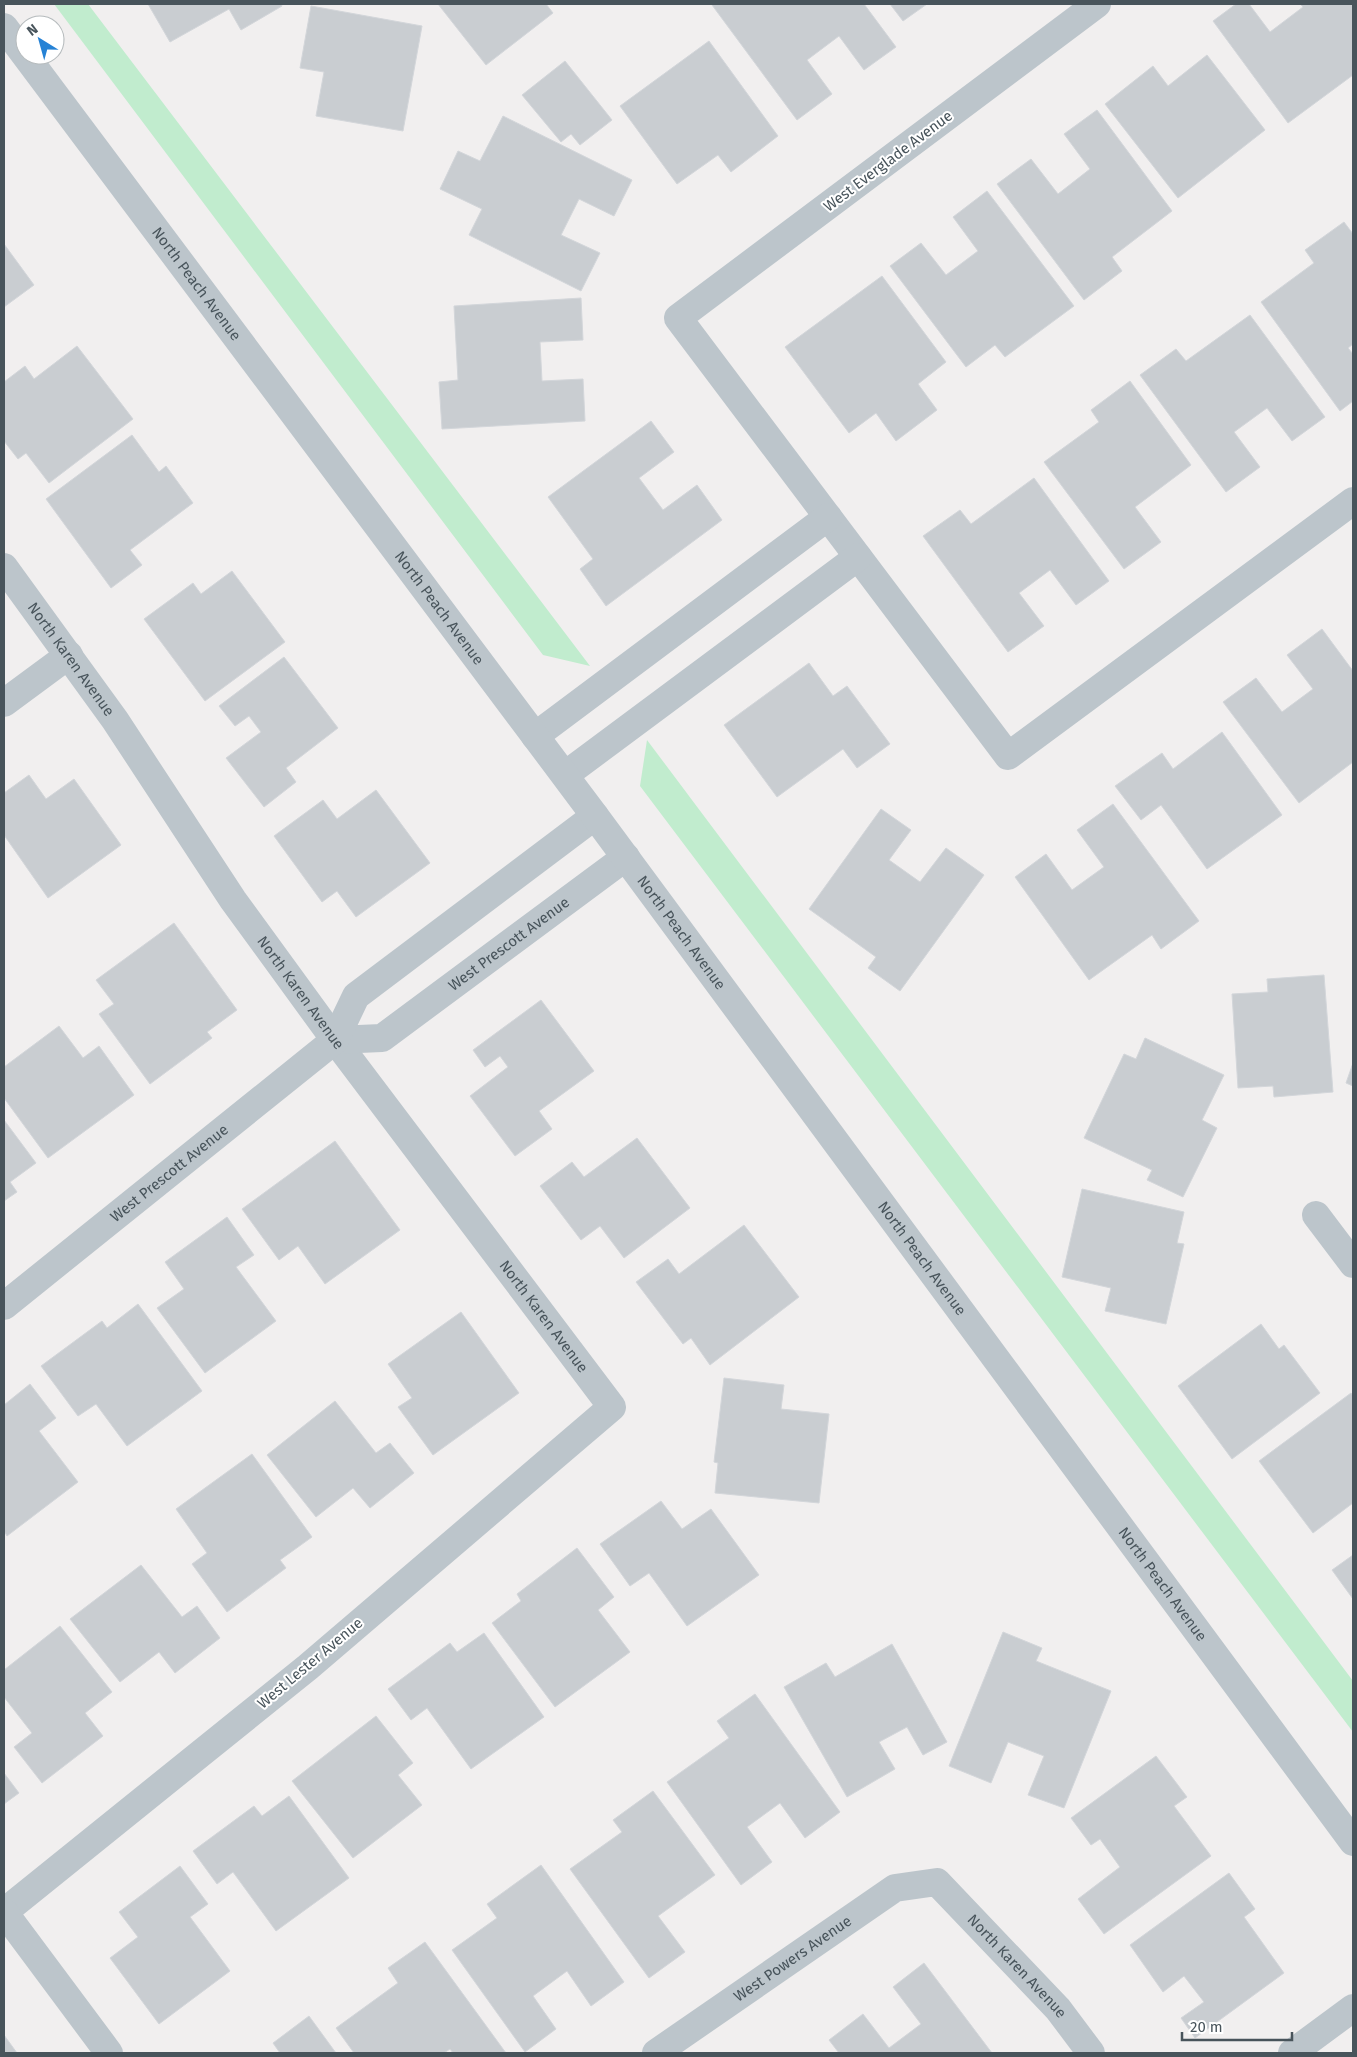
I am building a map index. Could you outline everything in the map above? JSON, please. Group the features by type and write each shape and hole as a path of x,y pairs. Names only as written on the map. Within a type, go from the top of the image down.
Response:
{"street":[{"name":"West Everglade Avenue","path":"828,518 678,318 1097,4"},
{"name":"North Peach Avenue","path":"4,27 626,857 1353,1842"},
{"path":"535,736 828,518 1008,756 1353,501"},
{"path":"565,775 858,557"},
{"name":"North Karen Avenue","path":"4,567 115,720 233,900 335,1040 612,1407"},
{"path":"4,703 69,655"},
{"name":"West Prescott Avenue","path":"4,1306 335,1040 356,996 595,816"},
{"name":"West Prescott Avenue","path":"335,1040 382,1038 626,857"},
{"path":"1316,1214 1353,1264"},
{"name":"West Lester Avenue","path":"4,1912 308,1667 612,1407"},
{"name":"North Karen Avenue","path":"937,1882 1058,2009 1092,2053"},
{"name":"West Powers Avenue","path":"656,2053 895,1888 937,1882"},
{"path":"4,1912 108,2053"},
{"path":"1292,2053 1353,2008"}],"green space":[{"path":"54,4 88,4 590,666 543,655 65,19 65,15 62,15"},
{"path":"647,740 1353,1681 1353,1732 640,786"}],"building":[{"path":"148,4 281,4 282,6 241,30 229,9 170,42"},
{"path":"438,4 546,4 553,13 486,65"},
{"path":"713,4 864,4 896,47 864,70 839,36 807,60 832,94 797,120"},
{"path":"890,4 927,4 903,21"},
{"path":"1236,4 1249,4 1270,32 1303,7 1300,4 1353,4 1353,75 1288,123 1213,21"},
{"path":"311,6 422,26 403,131 316,116 324,72 300,68"},
{"path":"709,41 778,136 731,172 718,155 677,184 620,106"},
{"path":"1207,55 1265,130 1178,198 1105,104 1153,66 1168,86"},
{"path":"565,61 612,120 580,145 571,134 561,142 522,95"},
{"path":"1097,110 1172,211 1112,257 1122,271 1084,300 997,184 1031,159 1058,194 1090,169 1064,134"},
{"path":"503,116 632,180 614,216 579,199 561,235 600,253 581,291 469,235 482,209 440,189 458,151 480,161"},
{"path":"987,191 1074,306 1005,357 995,345 966,367 890,266 921,243 946,275 978,251 953,217"},
{"path":"1344,222 1353,234 1353,344 1348,348 1353,354 1353,401 1340,411 1261,302 1314,263 1305,250"},
{"path":"4,244 34,285 4,307"},
{"path":"882,276 946,362 918,384 937,410 896,441 876,413 849,433 785,347"},
{"path":"581,298 583,340 540,342 542,381 583,379 585,421 442,429 439,382 458,380 454,306"},
{"path":"1250,315 1325,417 1292,441 1267,408 1234,432 1260,467 1226,492 1140,375 1176,349 1186,361"},
{"path":"77,346 133,419 49,483 26,453 18,459 4,441 4,382 25,366 34,379"},
{"path":"1130,381 1191,465 1135,507 1161,542 1124,569 1044,462 1099,422 1091,410"},
{"path":"651,421 674,452 639,478 663,510 697,485 722,520 606,606 580,569 593,559 548,497"},
{"path":"132,435 159,472 166,466 193,503 130,550 142,565 111,588 46,499"},
{"path":"1034,478 1109,581 1076,605 1050,570 1019,593 1044,626 1008,652 923,536 960,510 971,524"},
{"path":"232,571 285,642 205,701 144,619 193,583 201,594"},
{"path":"1322,629 1353,671 1353,762 1299,803 1223,702 1256,678 1282,712 1313,689 1287,655"},
{"path":"284,657 338,728 286,768 296,782 264,807 226,758 261,732 249,716 235,726 219,706"},
{"path":"809,663 833,696 847,686 890,744 857,768 843,749 777,797 724,725"},
{"path":"1222,732 1282,815 1207,869 1161,805 1141,820 1115,786 1162,753 1173,769"},
{"path":"29,775 46,799 74,779 121,845 48,898 4,835 4,793"},
{"path":"376,790 430,863 356,917 337,891 322,902 274,836 323,800 337,819"},
{"path":"1113,804 1199,921 1161,949 1152,935 1089,980 1015,877 1046,854 1072,890 1104,867 1077,830"},
{"path":"881,809 911,830 889,860 920,882 946,848 984,875 900,991 868,968 876,957 809,909"},
{"path":"174,923 237,1010 207,1032 212,1038 150,1084 99,1014 114,1004 96,980"},
{"path":"1324,975 1333,1092 1274,1097 1273,1086 1238,1088 1232,994 1268,992 1267,979"},
{"path":"541,1000 594,1071 539,1111 552,1129 515,1156 470,1096 508,1067 500,1056 485,1067 473,1050"},
{"path":"59,1026 83,1058 99,1046 134,1095 48,1158 4,1098 4,1067"},
{"path":"1145,1038 1224,1075 1202,1120 1217,1128 1183,1197 1147,1180 1152,1170 1084,1138 1124,1054 1136,1059"},
{"path":"1353,1063 1353,1086 1346,1083"},
{"path":"4,1120 36,1163 10,1182 17,1192 4,1201"},
{"path":"637,1138 690,1208 624,1258 600,1226 581,1240 540,1186 572,1162 584,1177"},
{"path":"335,1141 400,1230 325,1284 298,1246 279,1260 242,1209"},
{"path":"1082,1189 1184,1212 1177,1243 1184,1244 1166,1324 1105,1311 1111,1288 1062,1277"},
{"path":"227,1217 254,1255 236,1267 276,1321 205,1373 157,1308 184,1289 165,1262"},
{"path":"744,1225 799,1297 710,1365 691,1338 683,1344 636,1282 668,1259 679,1274"},
{"path":"138,1304 202,1391 127,1446 96,1404 78,1416 41,1366 102,1321 107,1328"},
{"path":"461,1312 519,1393 433,1455 398,1407 412,1398 388,1364"},
{"path":"1261,1324 1279,1349 1284,1345 1320,1393 1232,1459 1178,1386"},
{"path":"724,1378 784,1385 781,1409 829,1414 819,1503 715,1493 718,1463 714,1462"},
{"path":"30,1384 56,1418 39,1431 78,1482 7,1536 4,1531 4,1405"},
{"path":"1351,1393 1353,1396 1353,1503 1313,1533 1259,1461"},
{"path":"335,1401 376,1453 390,1443 414,1473 370,1508 353,1488 316,1517 267,1455"},
{"path":"252,1454 312,1537 280,1560 286,1568 227,1612 192,1564 207,1553 176,1509"},
{"path":"661,1501 682,1529 711,1509 759,1575 687,1626 649,1573 630,1586 600,1544"},
{"path":"577,1548 614,1597 598,1610 630,1652 555,1707 492,1623 521,1601 517,1594"},
{"path":"1353,1555 1353,1599 1332,1570"},
{"path":"141,1565 182,1617 197,1606 220,1638 175,1673 159,1652 120,1682 70,1619"},
{"path":"60,1626 112,1692 85,1713 103,1736 42,1783 14,1747 32,1733 4,1697 4,1670"},
{"path":"1003,1632 1042,1648 1036,1661 1111,1691 1064,1808 1028,1795 1044,1756 1008,1742 991,1783 949,1766"},
{"path":"484,1633 544,1717 471,1769 427,1708 411,1720 388,1689 450,1643 457,1652"},
{"path":"892,1644 947,1742 923,1755 907,1727 879,1742 895,1769 847,1797 784,1687 826,1663 835,1677"},
{"path":"755,1694 840,1812 805,1838 780,1803 747,1827 772,1862 741,1885 667,1782 729,1738 717,1721"},
{"path":"376,1716 413,1763 398,1775 422,1805 353,1858 292,1781"},
{"path":"1156,1756 1187,1797 1174,1806 1211,1856 1104,1934 1078,1899 1120,1867 1100,1839 1091,1845 1071,1818"},
{"path":"4,1773 19,1793 4,1804"},
{"path":"653,1791 715,1875 658,1916 685,1952 649,1978 570,1869 622,1832 613,1820"},
{"path":"289,1796 349,1878 276,1931 233,1872 217,1884 193,1851 254,1806 262,1816"},
{"path":"541,1865 624,1982 591,2006 567,1971 533,1996 556,2029 525,2052 452,1950 497,1918 487,1904"},
{"path":"180,1866 208,1904 190,1917 230,1971 159,2024 110,1958 138,1937 119,1912"},
{"path":"1229,1873 1255,1909 1244,1917 1284,1973 1195,2038 1181,2018 1204,2002 1184,1976 1163,1992 1130,1945"},
{"path":"425,1942 506,2053 453,2053 450,2049 444,2053 354,2053 336,2028 398,1983 388,1968"},
{"path":"924,1963 992,2053 839,2053 829,2040 863,2014 889,2048 921,2024 893,1987"},
{"path":"309,2016 336,2053 280,2053 273,2043"},
{"path":"4,2035 17,2053 4,2053"}]}
